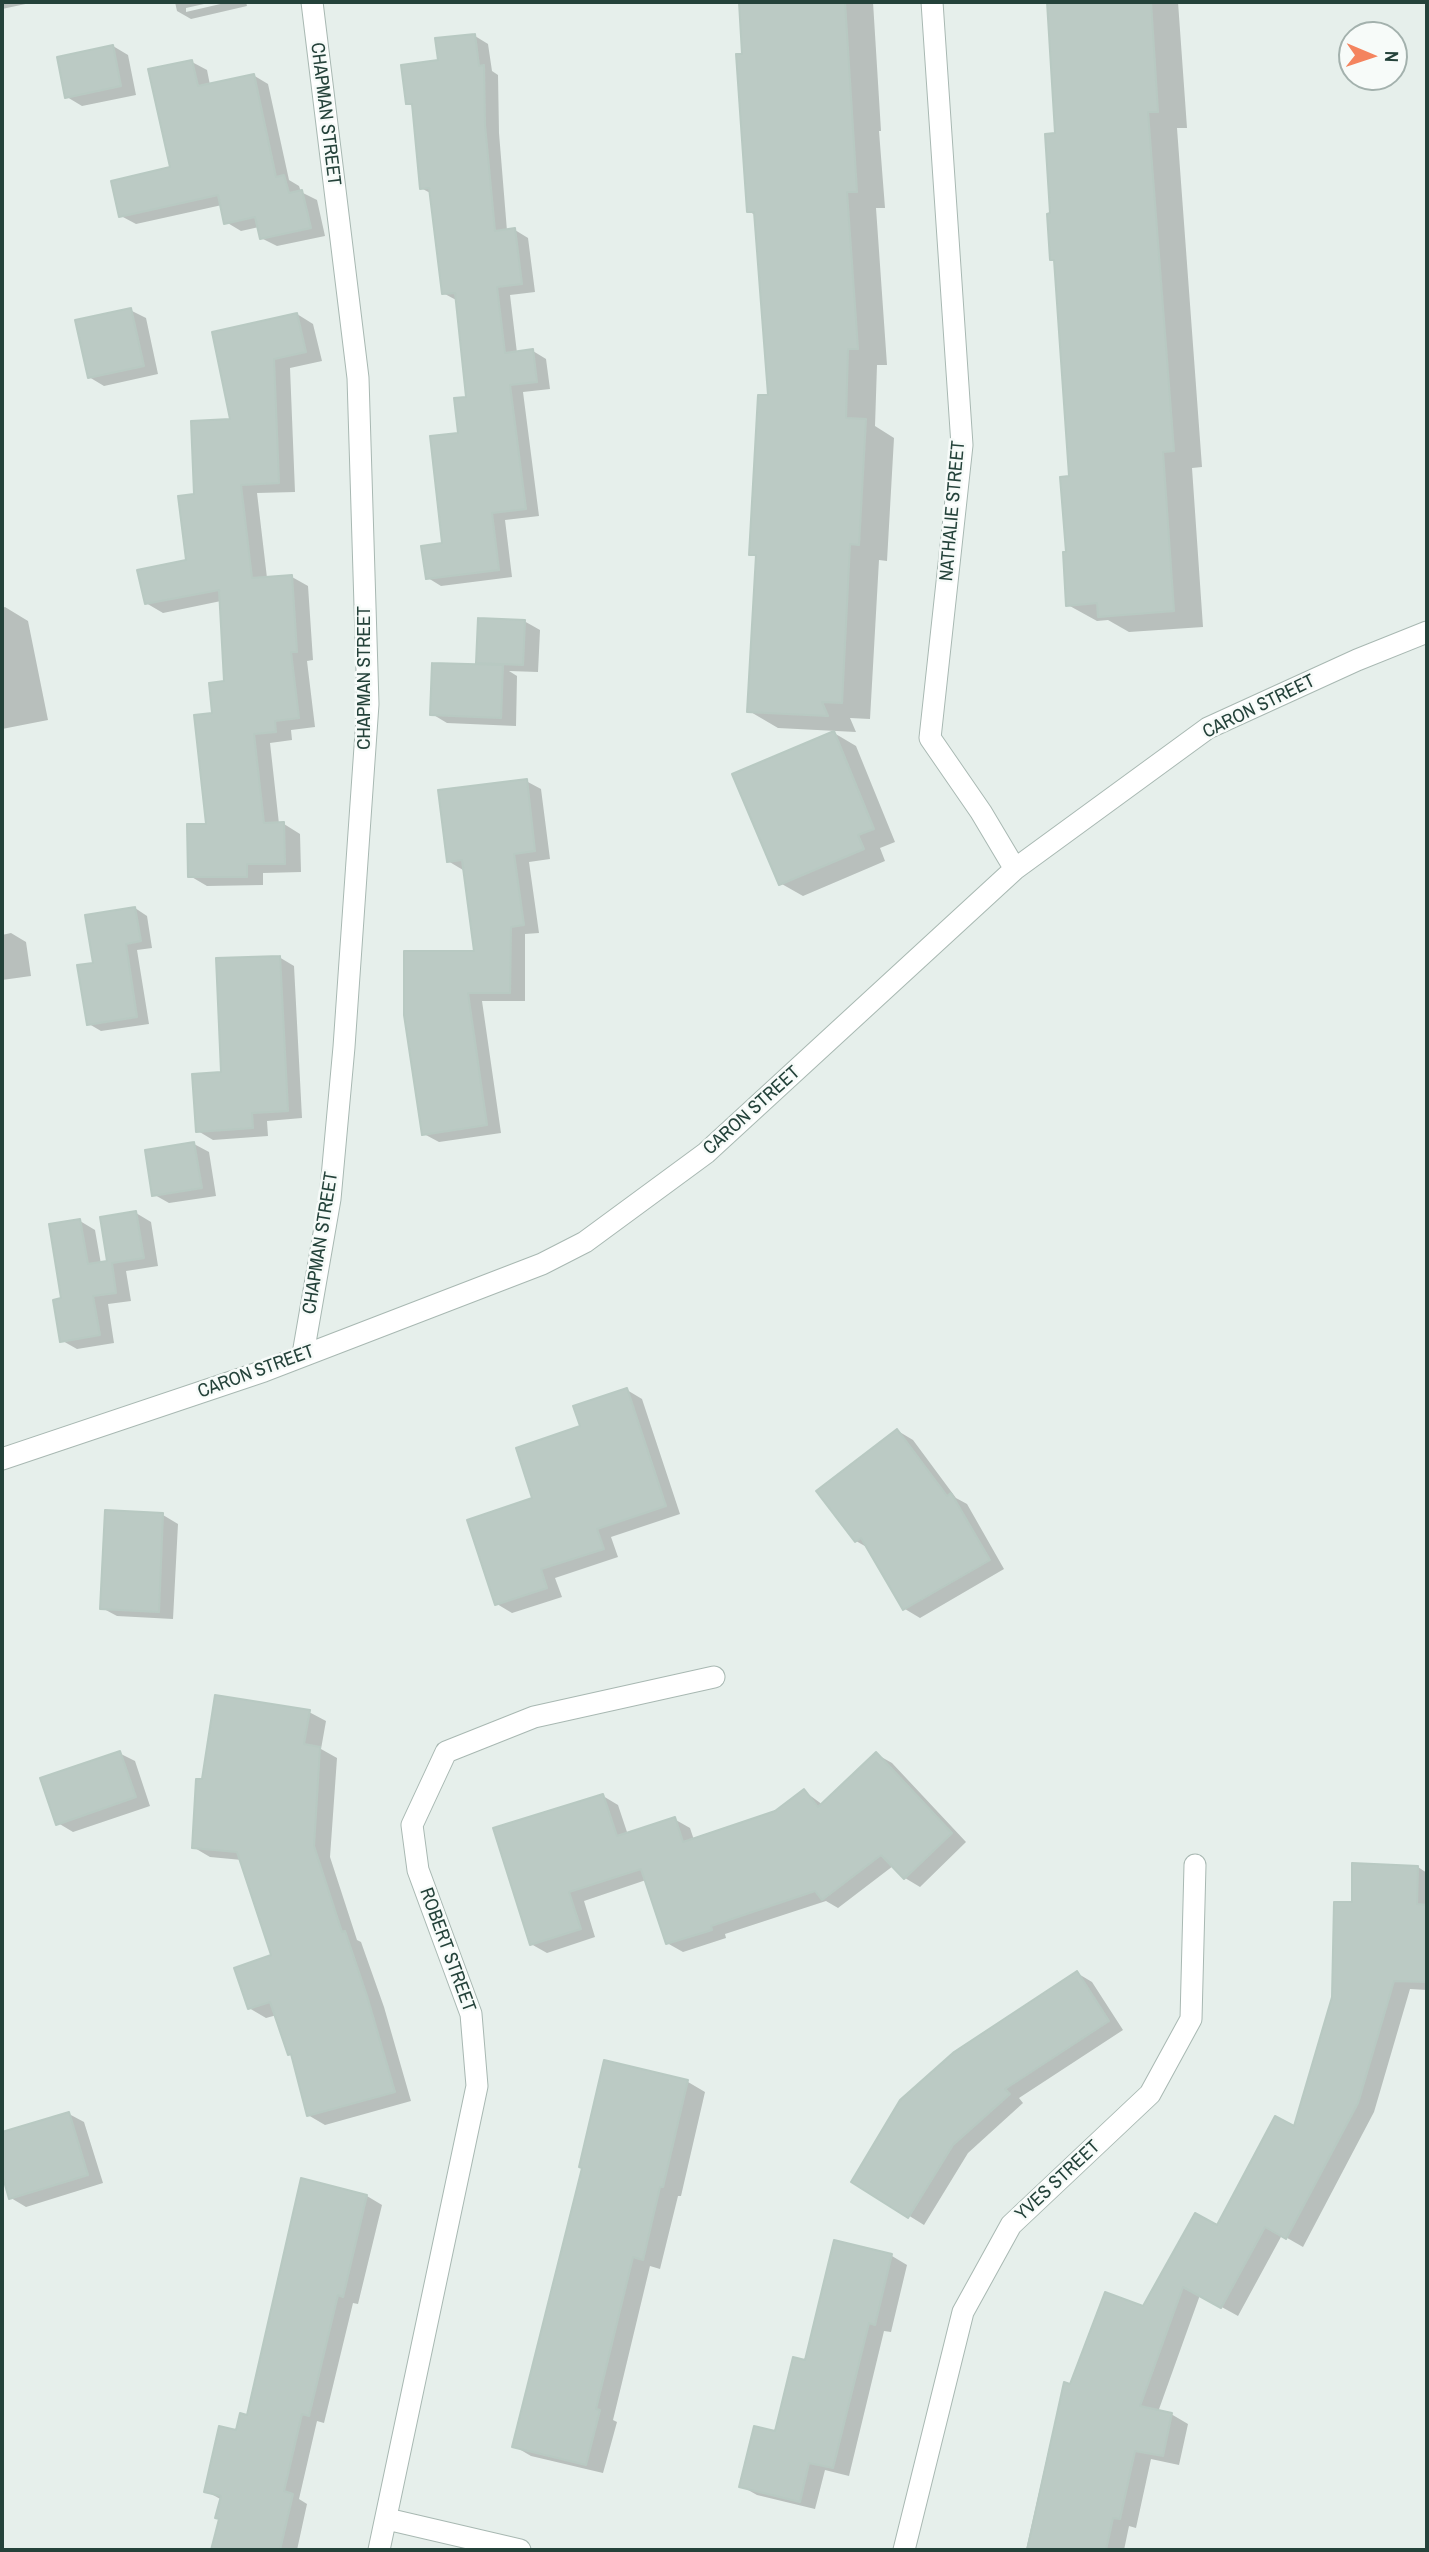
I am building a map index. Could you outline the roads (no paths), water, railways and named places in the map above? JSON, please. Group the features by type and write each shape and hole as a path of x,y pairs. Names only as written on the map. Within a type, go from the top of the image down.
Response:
{"street":[{"name":"CHAPMAN STREET","path":"303,1354 330,1199 344,1047 368,704 358,378 312,2"},
{"name":"NATHALIE STREET","path":"932,2 962,445 930,738 981,812 1014,869"},
{"name":"CARON STREET","path":"2,1459 264,1371 563,1254 606,1228 706,1153 1014,869 1208,728 1357,660 1427,632"},
{"name":"ROBERT STREET","path":"379,2550 477,2086 471,2014 418,1870 412,1825 446,1752 534,1717 714,1676"},
{"name":"YVES STREET","path":"905,2550 963,2312 1011,2225 1150,2094 1191,2019 1195,1865"},
{"path":"387,2519 520,2550"}]}
